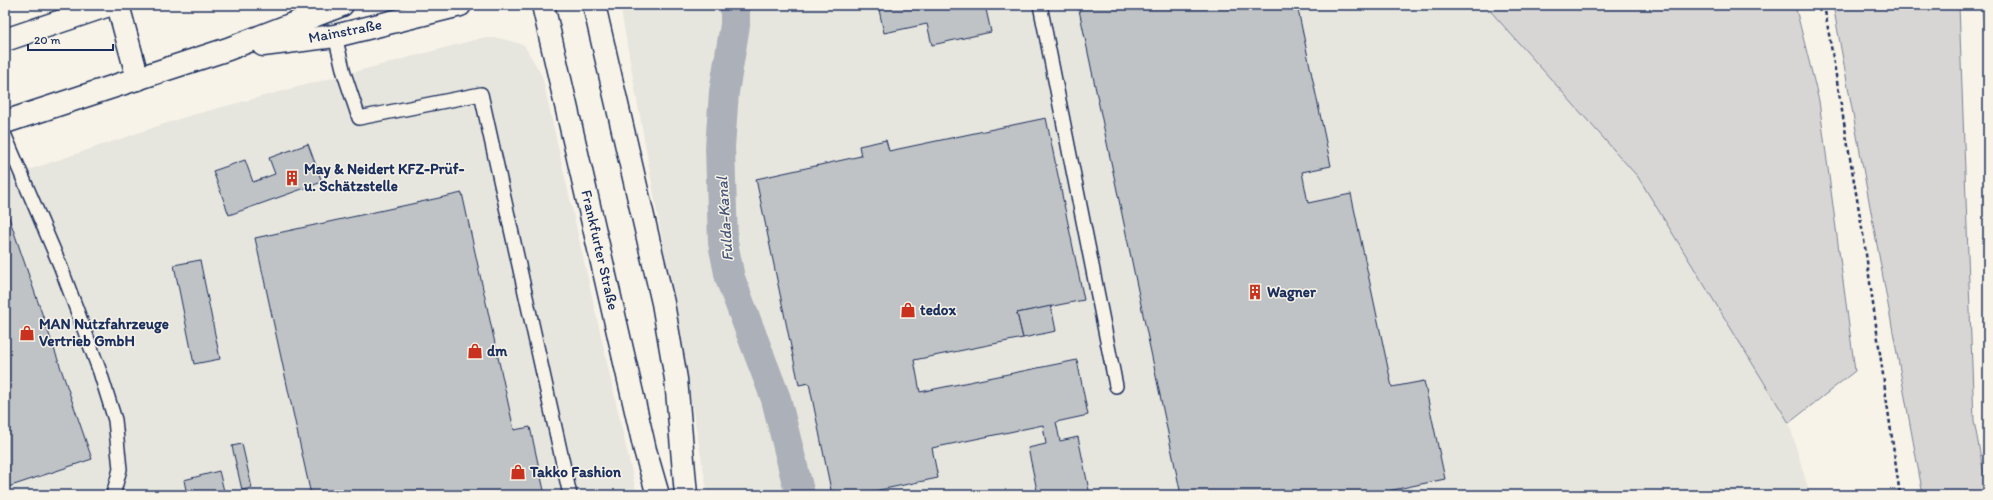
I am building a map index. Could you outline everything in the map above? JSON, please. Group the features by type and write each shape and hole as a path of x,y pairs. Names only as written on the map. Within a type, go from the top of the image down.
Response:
{"main road":[{"path":"5,40 109,5"},
{"path":"118,5 138,78"},
{"name":"Mainstraße","path":"5,122 228,49 342,5"},
{"name":"Mainstraße","path":"228,49 335,36 460,5"},
{"name":"Frankfurter Straße","path":"544,5 645,450 658,495"},
{"path":"594,5 663,303 676,379 686,495"}],"lane":[{"path":"1040,5 1116,386"},
{"path":"335,36 344,73 359,118 481,94 570,495"},
{"path":"5,136 60,265 100,372 115,420 120,469 113,495"}],"path":[{"path":"1824,5 1864,240 1900,495"}],"shaded area":[{"path":"620,5 1485,5 1638,177 1789,423 1810,495 708,495"},
{"path":"1485,5 1795,5 1819,101 1855,371 1789,423 1638,177"},
{"path":"1833,5 1959,5 1974,421 1988,495 1923,495"},
{"path":"1982,5 1988,5 1988,73"},
{"path":"482,38 499,38 524,45 542,76 637,495 5,495 5,178 185,117"}],"building":[{"path":"878,5 985,5 991,32 932,45 927,24 884,33"},
{"name":"Wagner","path":"1078,5 1297,5 1331,166 1302,172 1308,203 1351,194 1392,387 1424,381 1445,479 1369,495 1181,495"},
{"name":"tedox","path":"1046,118 1084,300 1017,313 1023,338 914,360 920,392 1077,360 1088,415 1056,422 1060,441 1078,437 1090,495 1038,495 1028,448 1046,444 1043,425 932,448 938,478 855,495 832,495 809,383 799,385 756,179 861,156 859,146 886,140 889,151"},
{"name":"May & Neidert KFZ-Prüf- u. Schätzstelle","path":"308,144 322,182 229,215 213,171 245,160 253,182 275,174 269,158"},
{"path":"462,193 514,430 530,427 545,495 311,495 255,238"},
{"name":"MAN Nutzfahrzeuge Vertrieb GmbH","path":"5,206 92,459 5,488"},
{"path":"200,260 220,359 194,364 174,265"},
{"path":"1051,306 1056,331 1023,338 1017,313"},
{"path":"242,444 252,488 242,490 232,446"},
{"path":"219,471 224,491 206,495 187,495 184,480"}],"waterway":[{"name":"Fulda-Kanal","path":"735,5 735,25 724,92 720,147 723,243 730,278 776,399 800,495"}],"place":[{"name":"May & Neidert KFZ-Prüf- u. Schätzstelle","path":"292,178"},
{"name":"Wagner","path":"1255,292"},
{"name":"tedox","path":"908,310"},
{"name":"MAN Nutzfahrzeuge Vertrieb GmbH","path":"27,333"},
{"name":"dm","path":"475,351"},
{"name":"Takko Fashion","path":"518,472"}]}
